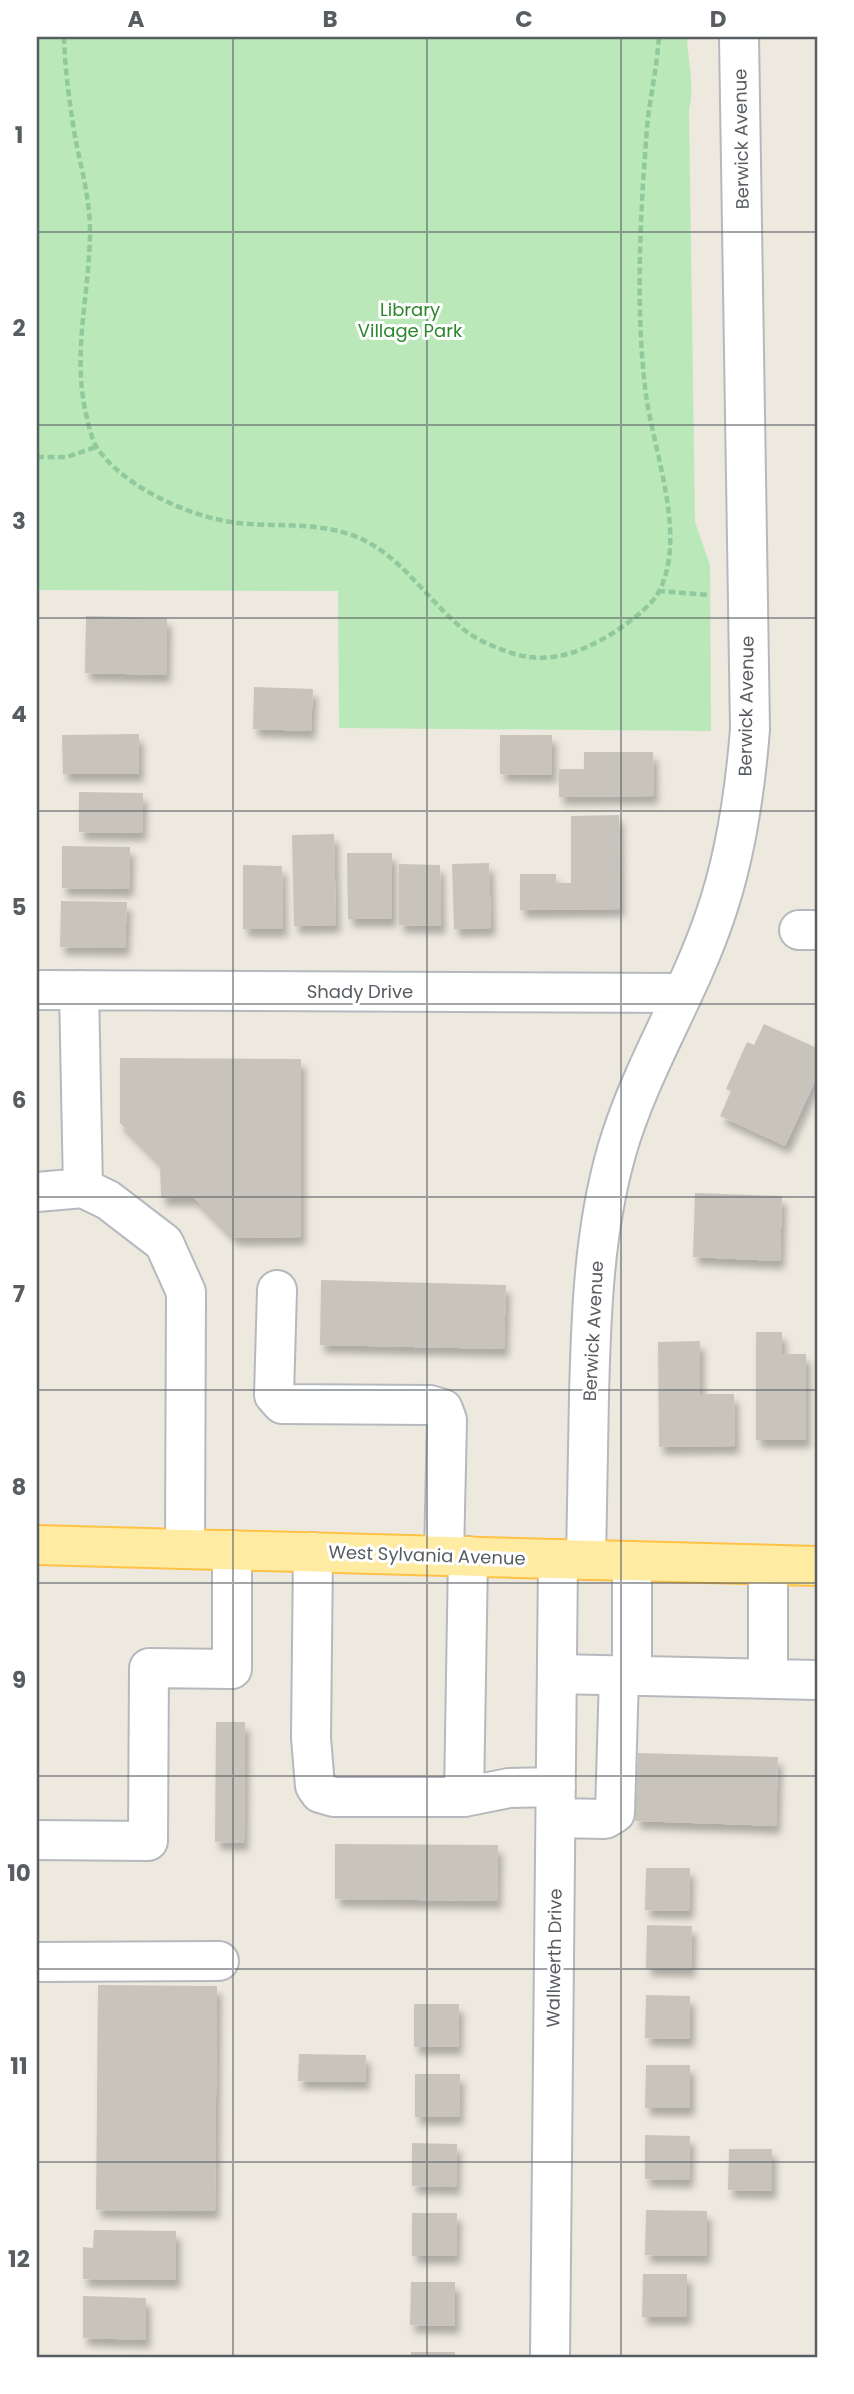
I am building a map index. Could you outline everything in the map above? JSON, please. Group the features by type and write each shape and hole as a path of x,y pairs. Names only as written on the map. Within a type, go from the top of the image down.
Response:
{"main road":[{"name":"West Sylvania Avenue","path":"37,1545 817,1566"}],"street":[{"name":"Berwick Avenue","path":"572,1559 591,1300 603,1216 617,1149 654,1053 716,916 731,859 747,771 750,729 739,37"},
{"name":"Shady Drive","path":"37,990 682,993"},
{"path":"79,990 83,1188"},
{"path":"37,1192 83,1188 108,1200 164,1243 186,1292 185,1549"},
{"path":"277,1290 274,1395 282,1404 430,1405 443,1409 447,1420 456,1556 464,1797"},
{"path":"37,1840 149,1841 149,1668 232,1668 232,1550"},
{"path":"313,1552 312,1738 315,1786 320,1793 334,1797 464,1797 509,1788 604,1819 615,1813 632,1561"},
{"name":"Wallwerth Drive","path":"550,2357 557,1674 572,1559"},
{"path":"768,1565 768,1678"},
{"path":"557,1674 817,1680"},
{"path":"37,1962 219,1961"}],"path":[{"path":"64,37 71,112 88,201 90,229 80,366 83,403 96,447 117,468 148,492 186,512 235,523 320,527 353,535 380,549 463,629 487,644 517,655 551,659 572,654 601,640 630,620 654,599 665,578 669,549 668,508 647,397 640,318 640,239 649,110 657,69 659,37"},
{"path":"37,457 67,457 96,447"},
{"path":"658,591 714,595"}],"green space":[{"name":"Library Village Park","path":"37,37 687,37 691,83 689,110 695,522 710,565 711,731 339,728 338,591 37,590"}],"building":[{"path":"86,616 167,618 166,675 85,673"},
{"path":"254,687 313,689 311,731 253,729"},
{"path":"139,734 139,774 63,774 62,735"},
{"path":"500,735 552,735 552,775 500,774"},
{"path":"584,752 653,752 654,796 559,797 559,769 584,769"},
{"path":"79,792 143,793 142,833 79,832"},
{"path":"619,815 620,909 520,910 520,874 556,874 556,883 571,883 571,816"},
{"path":"334,834 336,925 294,926 292,835"},
{"path":"62,846 130,847 129,889 62,888"},
{"path":"347,853 392,853 392,919 348,919"},
{"path":"489,863 491,928 454,929 452,864"},
{"path":"399,864 440,865 441,926 399,925"},
{"path":"243,865 282,866 283,929 243,929"},
{"path":"61,901 127,902 125,948 60,947"},
{"path":"764,1024 817,1048 817,1077 785,1146 720,1116 731,1091 726,1089 747,1042 754,1045"},
{"path":"120,1058 301,1059 301,1237 234,1238 194,1198 161,1198 160,1163 120,1123"},
{"path":"695,1193 782,1196 780,1261 693,1257"},
{"path":"321,1280 506,1285 504,1349 320,1345"},
{"path":"756,1332 782,1332 782,1354 806,1354 806,1440 756,1440"},
{"path":"700,1341 700,1394 734,1394 735,1446 659,1447 658,1342"},
{"path":"216,1722 245,1722 244,1843 215,1842"},
{"path":"638,1753 778,1757 776,1826 635,1821"},
{"path":"335,1844 498,1845 497,1901 335,1899"},
{"path":"646,1868 690,1868 689,1911 645,1910"},
{"path":"647,1925 692,1926 691,1969 646,1968"},
{"path":"98,1985 217,1986 215,2211 96,2210"},
{"path":"646,1995 690,1996 690,2039 645,2038"},
{"path":"414,2004 459,2004 458,2047 414,2047"},
{"path":"299,2054 366,2055 365,2082 298,2081"},
{"path":"646,2065 690,2065 690,2108 645,2108"},
{"path":"415,2074 460,2074 459,2117 415,2117"},
{"path":"645,2135 690,2136 689,2180 645,2179"},
{"path":"412,2143 457,2144 456,2187 412,2186"},
{"path":"729,2149 772,2149 772,2191 728,2190"},
{"path":"646,2210 707,2211 706,2256 645,2255"},
{"path":"412,2213 457,2213 456,2256 412,2256"},
{"path":"94,2230 176,2231 176,2280 83,2279 83,2247 93,2248"},
{"path":"643,2274 687,2274 687,2317 642,2317"},
{"path":"411,2282 455,2282 455,2326 410,2325"},
{"path":"83,2296 146,2298 146,2340 83,2338"},
{"path":"411,2352 455,2352 455,2357 411,2357"}]}
